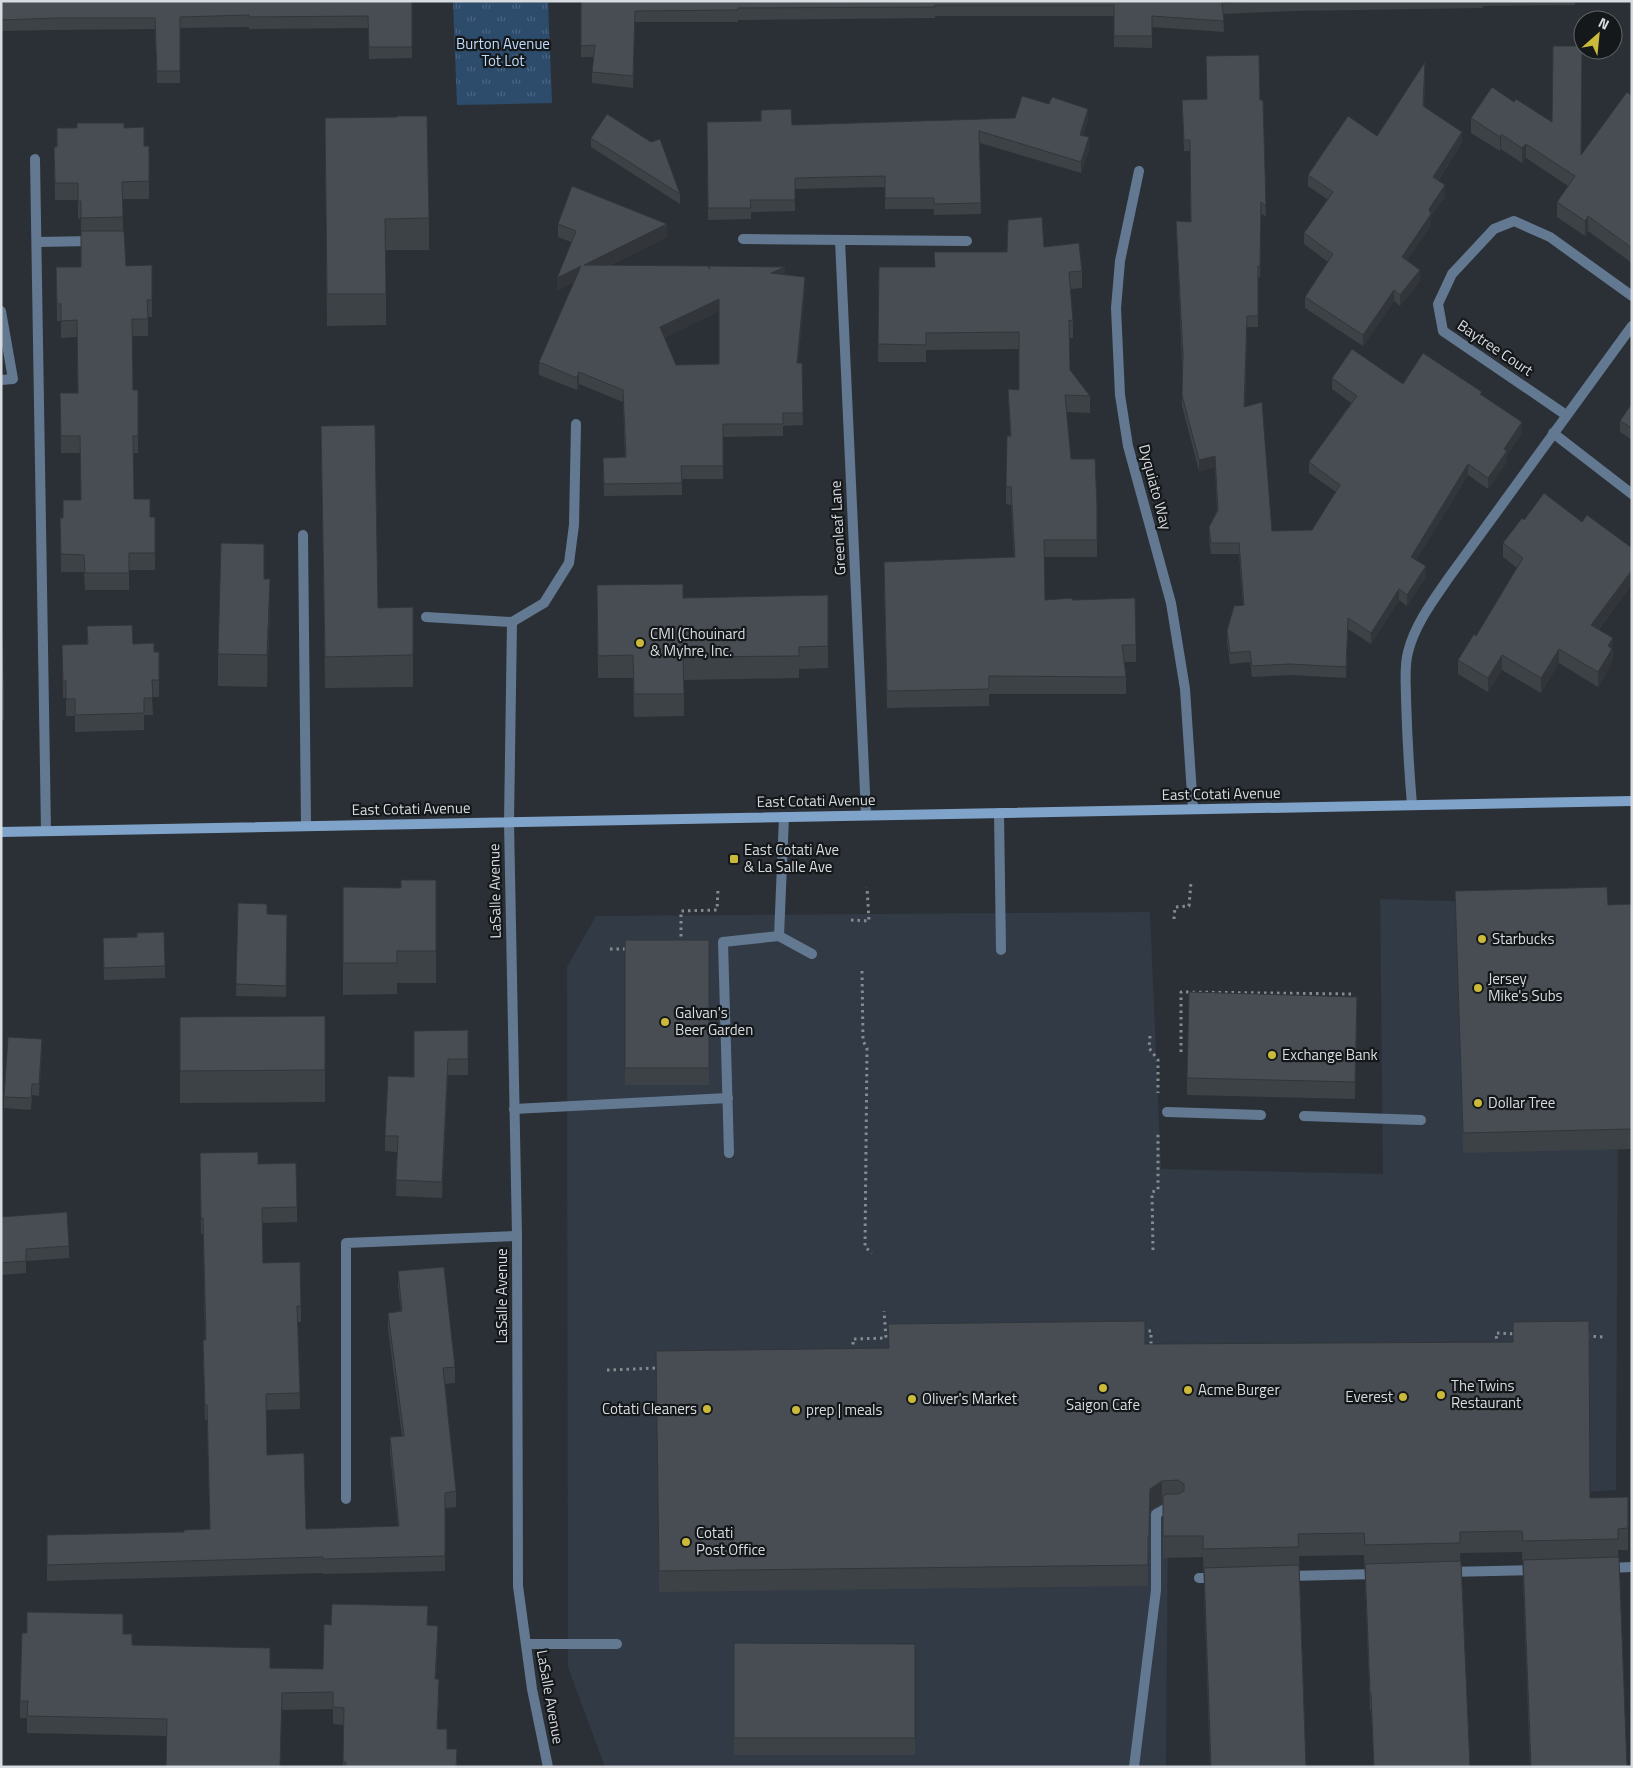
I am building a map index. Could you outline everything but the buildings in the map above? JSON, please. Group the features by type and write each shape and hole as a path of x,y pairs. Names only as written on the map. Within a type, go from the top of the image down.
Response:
{"main road":[{"name":"East Cotati Avenue","path":"1,832 1632,801"}],"street":[{"path":"35,159 46,831"},
{"name":"Dyquiato Way","path":"1138,171 1120,261 1116,308 1120,395 1128,446 1170,603 1185,689 1193,809"},
{"name":"Baytree Court","path":"1566,415 1443,331 1438,304 1452,274 1494,229 1514,221 1550,237 1632,296"},
{"path":"743,239 967,241"},
{"name":"Greenleaf Lane","path":"840,240 866,815"},
{"path":"37,242 106,241"},
{"path":"1,311 13,379 1,380"},
{"path":"1412,805 1407,746 1406,680 1408,653 1412,640 1429,606 1632,326"},
{"path":"426,617 512,622 544,603 569,563 574,525 576,424"},
{"path":"1553,433 1632,494"},
{"path":"303,535 306,826"},
{"name":"LaSalle Avenue","path":"512,622 509,822 517,1236 518,1586 532,1690 548,1767"},
{"path":"999,813 1001,950"},
{"path":"779,936 784,817"},
{"path":"729,1152 723,942 779,936 812,954"},
{"path":"514,1109 728,1098"},
{"path":"1167,1112 1261,1115"},
{"path":"1304,1116 1421,1120"},
{"path":"346,1499 346,1243 517,1236"},
{"path":"1134,1767 1156,1590 1156,1514 1165,1509 1178,1509"},
{"path":"1602,1568 1632,1567"},
{"path":"1435,1572 1543,1570"},
{"path":"1278,1576 1386,1574"},
{"path":"1199,1578 1229,1578"},
{"path":"526,1644 617,1644"}],"path":[{"path":"1174,920 1175,907 1189,906 1191,882"},
{"path":"851,920 869,921 867,887"},
{"path":"681,950 681,911 717,910 718,889"},
{"path":"610,949 637,949"},
{"path":"862,971 863,1041 867,1048 865,1247 872,1253"},
{"path":"1181,1052 1182,992 1352,994"},
{"path":"1150,1036 1149,1048 1158,1060 1158,1100"},
{"path":"1153,1250 1152,1192 1158,1190 1158,1130"},
{"path":"853,1354 853,1339 886,1338 884,1311"},
{"path":"1141,1332 1151,1331 1151,1355"},
{"path":"1497,1348 1496,1333 1516,1334"},
{"path":"1584,1336 1604,1337"},
{"path":"607,1370 659,1368"}],"shaded area":[{"path":"1380,899 1619,906 1616,1490 1168,1518 1166,1767 605,1767 568,1667 567,967 596,916 1150,912 1161,1169 1383,1174"}],"green space":[{"name":"Burton Avenue Tot Lot","path":"453,1 548,1 552,103 457,105"}],"place":[{"name":"CMI (Chouinard & Myhre, Inc.","path":"640,643"},
{"name":"East Cotati Ave & La Salle Ave","path":"734,859"},
{"name":"Starbucks","path":"1482,939"},
{"name":"Jersey Mike's Subs","path":"1478,988"},
{"name":"Galvan's Beer Garden","path":"665,1022"},
{"name":"Exchange Bank","path":"1272,1055"},
{"name":"Dollar Tree","path":"1478,1103"},
{"name":"Saigon Cafe","path":"1103,1388"},
{"name":"Acme Burger","path":"1188,1390"},
{"name":"The Twins Restaurant","path":"1441,1395"},
{"name":"Everest","path":"1403,1397"},
{"name":"Oliver's Market","path":"912,1399"},
{"name":"Cotati Cleaners","path":"707,1409"},
{"name":"prep | meals","path":"796,1410"},
{"name":"Cotati Post Office","path":"686,1542"}]}
